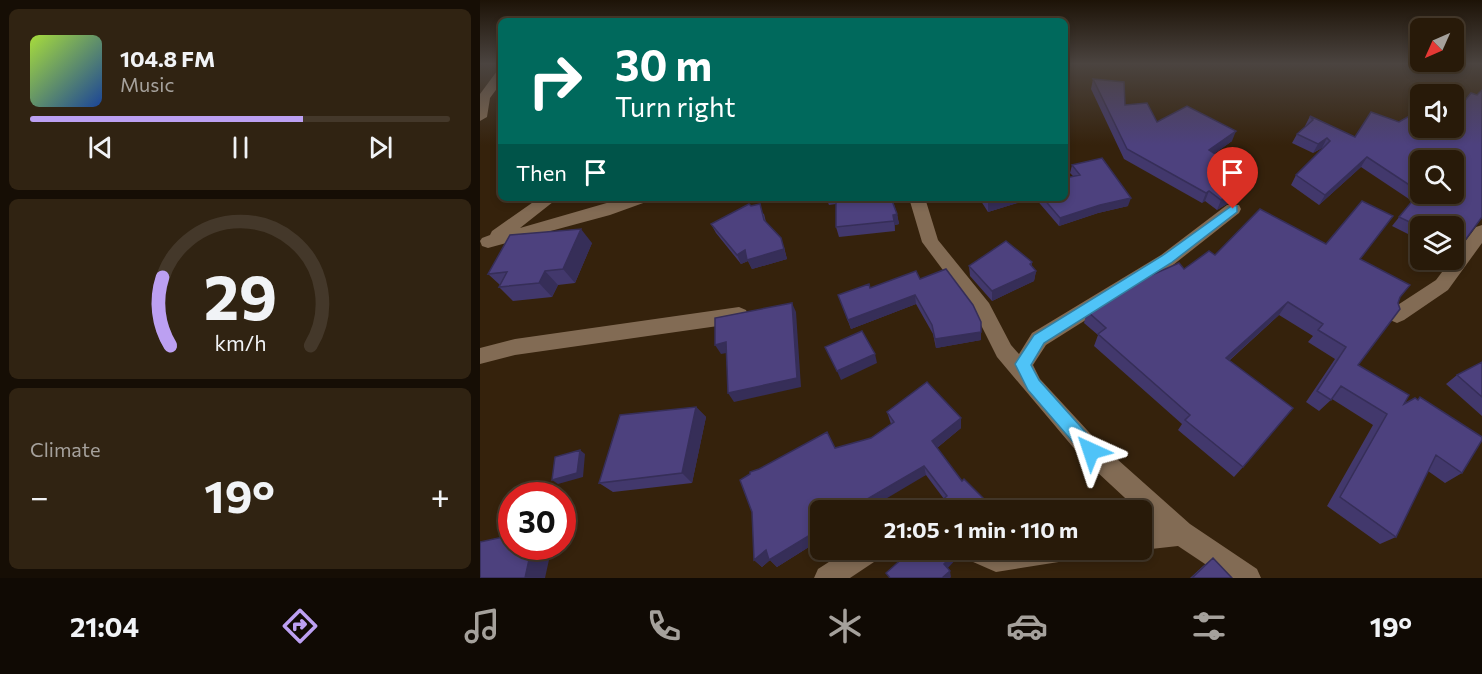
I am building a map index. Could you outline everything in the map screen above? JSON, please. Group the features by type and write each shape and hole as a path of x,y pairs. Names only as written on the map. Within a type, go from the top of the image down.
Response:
{"street":[{"path":"480,117 484,98 489,91"},
{"path":"484,246 546,201"},
{"path":"484,246 632,201"},
{"path":"918,201 930,242 982,308 1004,351 1033,385 1091,451 1181,532 1248,578"},
{"path":"1033,385 1023,364 1039,339 1167,260 1233,209"},
{"path":"1397,315 1442,285 1480,236"},
{"path":"480,356 515,347 750,314"},
{"path":"1152,536 1181,532"},
{"path":"827,578 854,560"}],"building":[{"path":"1099,91 1124,91 1125,105 1147,103 1157,122 1187,106 1236,131 1209,150 1255,180 1221,200 1209,191 1206,193 1127,149"},
{"path":"1482,91 1482,217 1464,242 1464,216 1410,216 1410,222 1399,217 1410,204 1464,204 1464,150 1410,150 1410,185 1367,157 1325,195 1296,175 1330,141 1327,138 1318,144 1297,134 1313,120 1310,116 1355,137 1371,112 1399,122 1410,116 1410,138 1464,138 1464,102 1471,93 1477,95"},
{"path":"1102,158 1131,198 1060,218 1046,201 1068,201 1068,177 1080,175 1072,165"},
{"path":"836,201 892,201 897,214 893,215 894,221 836,227"},
{"path":"1362,201 1393,216 1360,259 1410,285 1400,297 1398,303 1400,309 1358,365 1409,395 1404,404 1415,398 1418,400 1420,397 1482,437 1462,473 1436,455 1396,537 1340,497 1387,414 1341,386 1331,400 1317,391 1346,347 1318,330 1323,324 1288,302 1226,358 1293,408 1243,467 1185,420 1190,415 1098,334 1106,328 1087,311 1143,277 1179,263 1184,269 1209,251 1215,255 1260,209 1326,244"},
{"path":"749,204 751,206 760,204 764,220 781,238 784,249 747,260 745,250 737,255 711,224"},
{"path":"581,229 563,269 545,271 539,283 499,287 507,272 488,274 510,235"},
{"path":"1006,241 1032,262 1030,264 1036,271 992,291 969,266"},
{"path":"946,269 973,305 981,322 981,332 935,339 932,325 915,295 848,320 838,295 869,284 870,288 916,271 920,279"},
{"path":"792,303 797,378 728,393 726,342 715,345 715,318"},
{"path":"862,331 875,354 837,371 825,347"},
{"path":"1482,362 1482,397 1457,375"},
{"path":"927,382 961,418 932,441 962,481 964,479 985,500 942,500 947,496 924,466 865,500 810,500 810,535 769,560 766,550 754,560 752,512 740,480 750,472 827,432 835,448 871,438 894,422 887,412"},
{"path":"696,407 682,473 599,483 620,415"},
{"path":"580,450 577,473 552,480 555,457"},
{"path":"498,538 498,560 529,560 525,578 480,578 480,542"},
{"path":"1213,558 1232,578 1192,578"},
{"path":"901,560 948,560 944,564 950,571 942,578 890,578 886,573"}],"route":[{"path":"1091,451 1033,385 1023,364 1039,339 1167,260 1233,209"}]}
